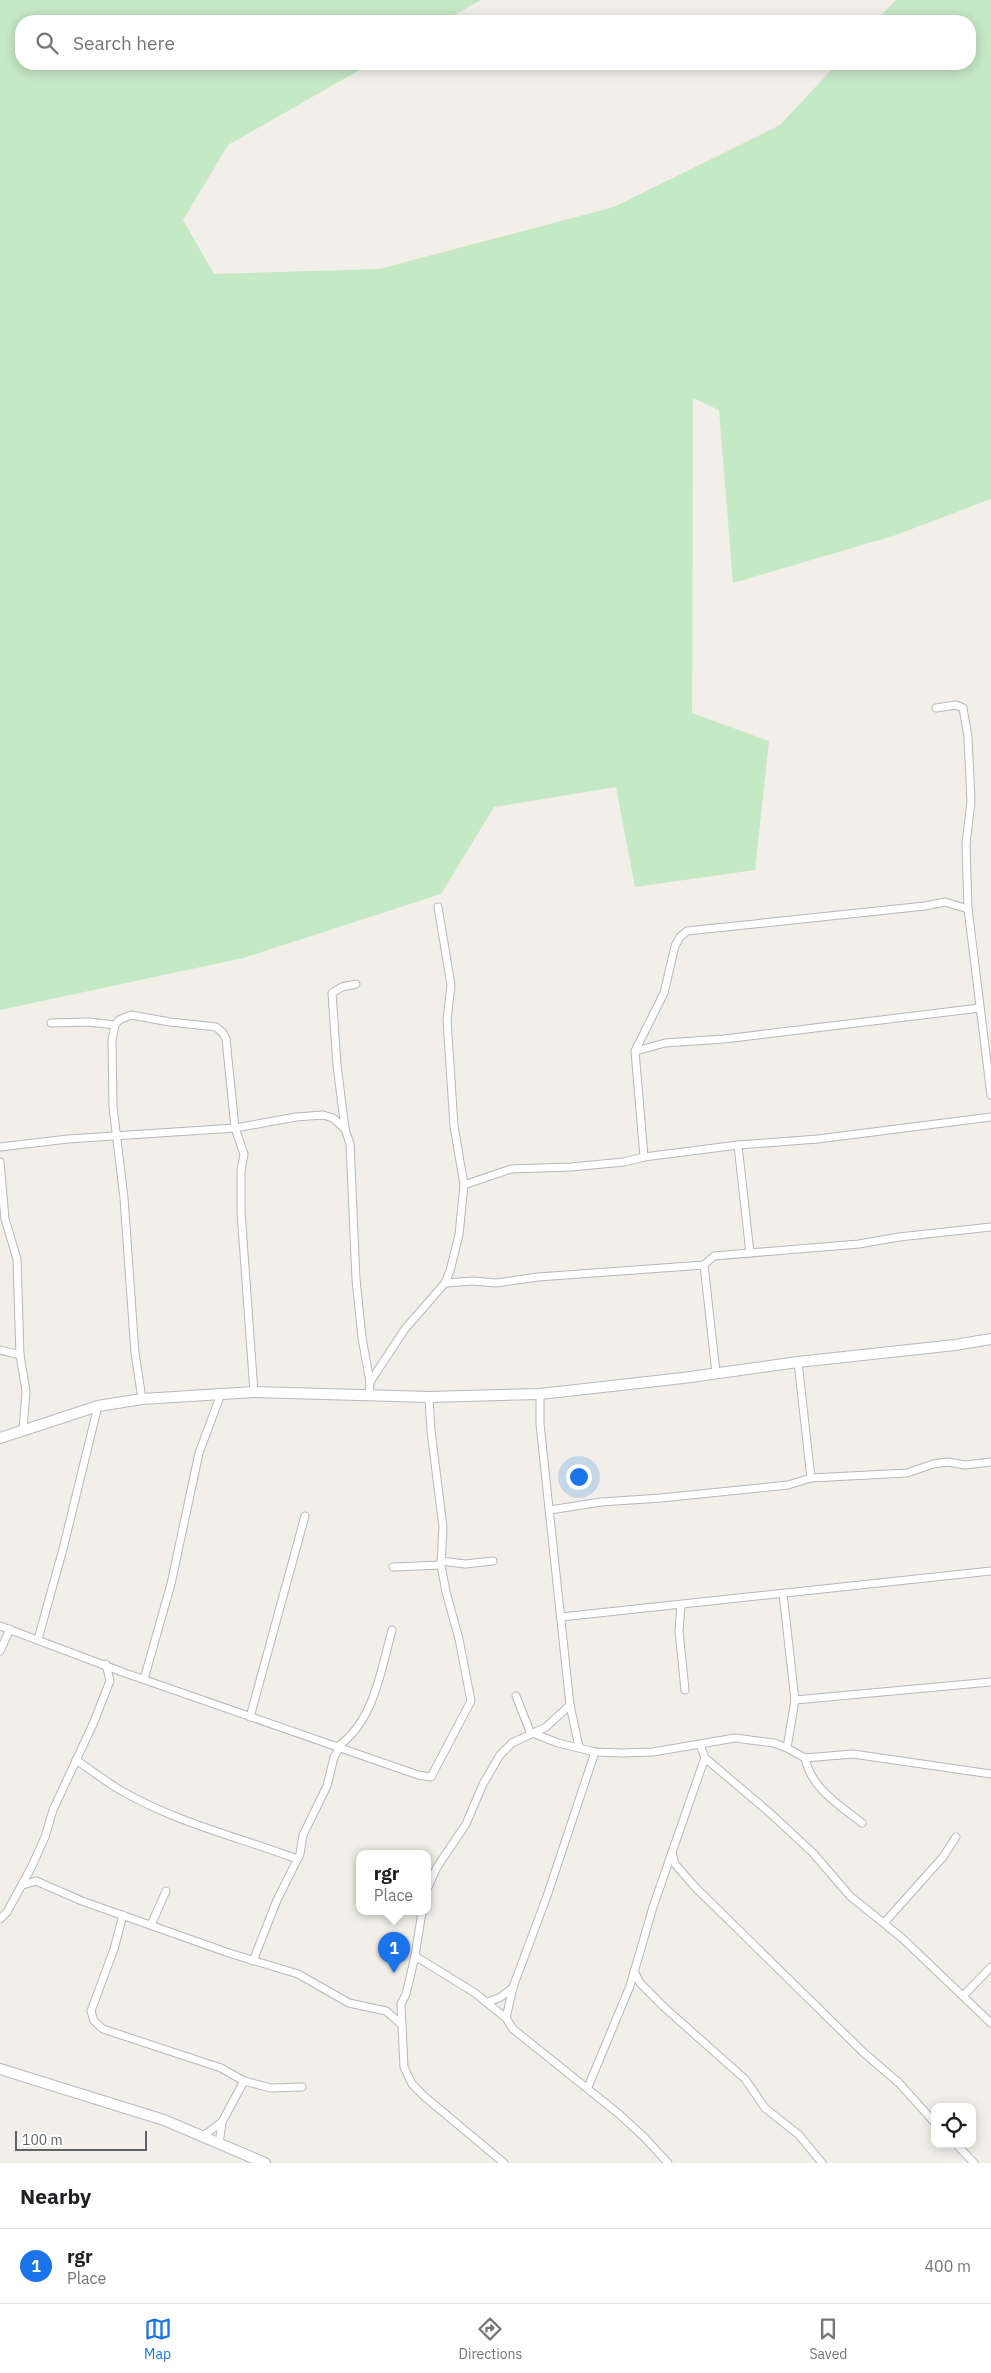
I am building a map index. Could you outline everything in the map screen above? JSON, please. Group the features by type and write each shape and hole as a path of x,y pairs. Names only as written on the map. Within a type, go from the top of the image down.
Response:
{"street":[{"path":"936,708 956,705 963,708 968,737 971,802 966,844 968,908 991,1095"},
{"path":"644,1157 636,1051 664,993 675,946 680,936 687,931 925,906 945,902 968,908"},
{"path":"370,1382 405,1329 444,1283 450,1271 459,1236 464,1185 454,1126 447,1020 451,985 438,907"},
{"path":"356,984 342,987 332,993 337,1065 345,1129 350,1144 356,1279 362,1338 370,1382 369,1396"},
{"path":"636,1051 665,1043 724,1039 980,1008"},
{"path":"142,1399 135,1353 124,1198 116,1137 112,1059 112,1040 115,1025 123,1017 131,1015 170,1022 216,1026 226,1039 235,1128 240,1136 244,1154 241,1171 241,1212 254,1392"},
{"path":"51,1023 89,1022 115,1025"},
{"path":"0,1147 68,1139 235,1128 296,1117 323,1116 333,1118 345,1129"},
{"path":"464,1185 511,1169 571,1168 738,1145 818,1139 991,1117"},
{"path":"738,1145 750,1253"},
{"path":"0,1162 5,1219 17,1259 20,1355 26,1391 23,1430"},
{"path":"444,1283 472,1281 496,1283 538,1277 704,1265 714,1256 859,1244 899,1237 991,1227"},
{"path":"704,1265 716,1374"},
{"path":"0,1438 98,1406 142,1399 254,1392 429,1398 540,1394 716,1374 798,1362 955,1345 991,1339"},
{"path":"0,1350 20,1355"},
{"path":"798,1362 811,1478"},
{"path":"144,1679 171,1584 199,1453 221,1394"},
{"path":"540,1394 540,1424 570,1706 579,1747"},
{"path":"0,1626 250,1717 418,1775 431,1777 471,1701 441,1563 443,1528 429,1398"},
{"path":"38,1639 64,1549 98,1406"},
{"path":"550,1510 601,1502 661,1498 788,1484 811,1478 898,1474 948,1462 965,1465 991,1462"},
{"path":"250,1717 306,1516"},
{"path":"393,1567 493,1561"},
{"path":"561,1617 991,1571"},
{"path":"783,1594 794,1700 788,1748"},
{"path":"681,1605 679,1631 685,1690"},
{"path":"0,1651 10,1629"},
{"path":"253,1961 277,1900 297,1859 310,1817 330,1780 334,1757 338,1747 349,1739 361,1723 378,1683 392,1630"},
{"path":"0,1919 7,1912 23,1885 45,1837 53,1810 94,1724 110,1681 106,1664"},
{"path":"110,1681 125,1673"},
{"path":"794,1700 991,1682"},
{"path":"516,1696 533,1734 558,1743 595,1752 653,1752 700,1746 719,1739 735,1738 774,1743 788,1748 805,1758 853,1754 991,1774"},
{"path":"431,1880 437,1867 466,1824 483,1784 500,1755 512,1743 533,1734 558,1719 570,1706"},
{"path":"328,1744 334,1757"},
{"path":"700,1746 705,1758 770,1813 813,1854 850,1896 884,1923 964,1995 991,2023"},
{"path":"506,2018 514,1987 547,1896 595,1752"},
{"path":"588,2087 630,1986 672,1852 705,1758"},
{"path":"805,1758 807,1769 830,1799 862,1823"},
{"path":"76,1760 122,1791 159,1808 215,1832 297,1859"},
{"path":"884,1923 943,1857 956,1837"},
{"path":"672,1852 675,1864 695,1887 864,2052 899,2083 931,2119"},
{"path":"31,1868 36,1881"},
{"path":"23,1885 36,1881 82,1901 253,1961 298,1974 349,2003 386,2011 401,2024"},
{"path":"151,1925 166,1891"},
{"path":"124,1915 114,1949 91,2011 94,2021 102,2029 221,2068 244,2081 271,2088 302,2087"},
{"path":"422,1915 415,1956 406,1994 401,2004 404,2067 412,2084 504,2163"},
{"path":"415,1956 452,1977 487,2002 506,2018 513,2029 588,2087 644,2137 662,2161"},
{"path":"964,1995 991,1966"},
{"path":"634,1971 640,1983 665,2008 745,2079 765,2108 800,2135 822,2163"},
{"path":"630,1986 640,1983"},
{"path":"487,2002 499,1998 514,1987"},
{"path":"386,2011 401,2004"},
{"path":"0,2069 164,2120 265,2163"},
{"path":"219,2144 222,2122 244,2081"},
{"path":"203,2136 222,2122"},
{"path":"960,2148 974,2163"}],"green space":[{"path":"0,0 481,0 455,15 15,15 15,70 359,70 228,145 183,220 214,274 379,269 614,207 780,125 831,70 976,70 976,15 882,15 896,0 991,0 991,499 896,535 733,583 719,410 693,398 692,713 769,741 755,870 635,887 616,787 494,807 441,894 243,958 0,1010"}],"place":[{"name":"rgr","path":"394,1973"}]}
